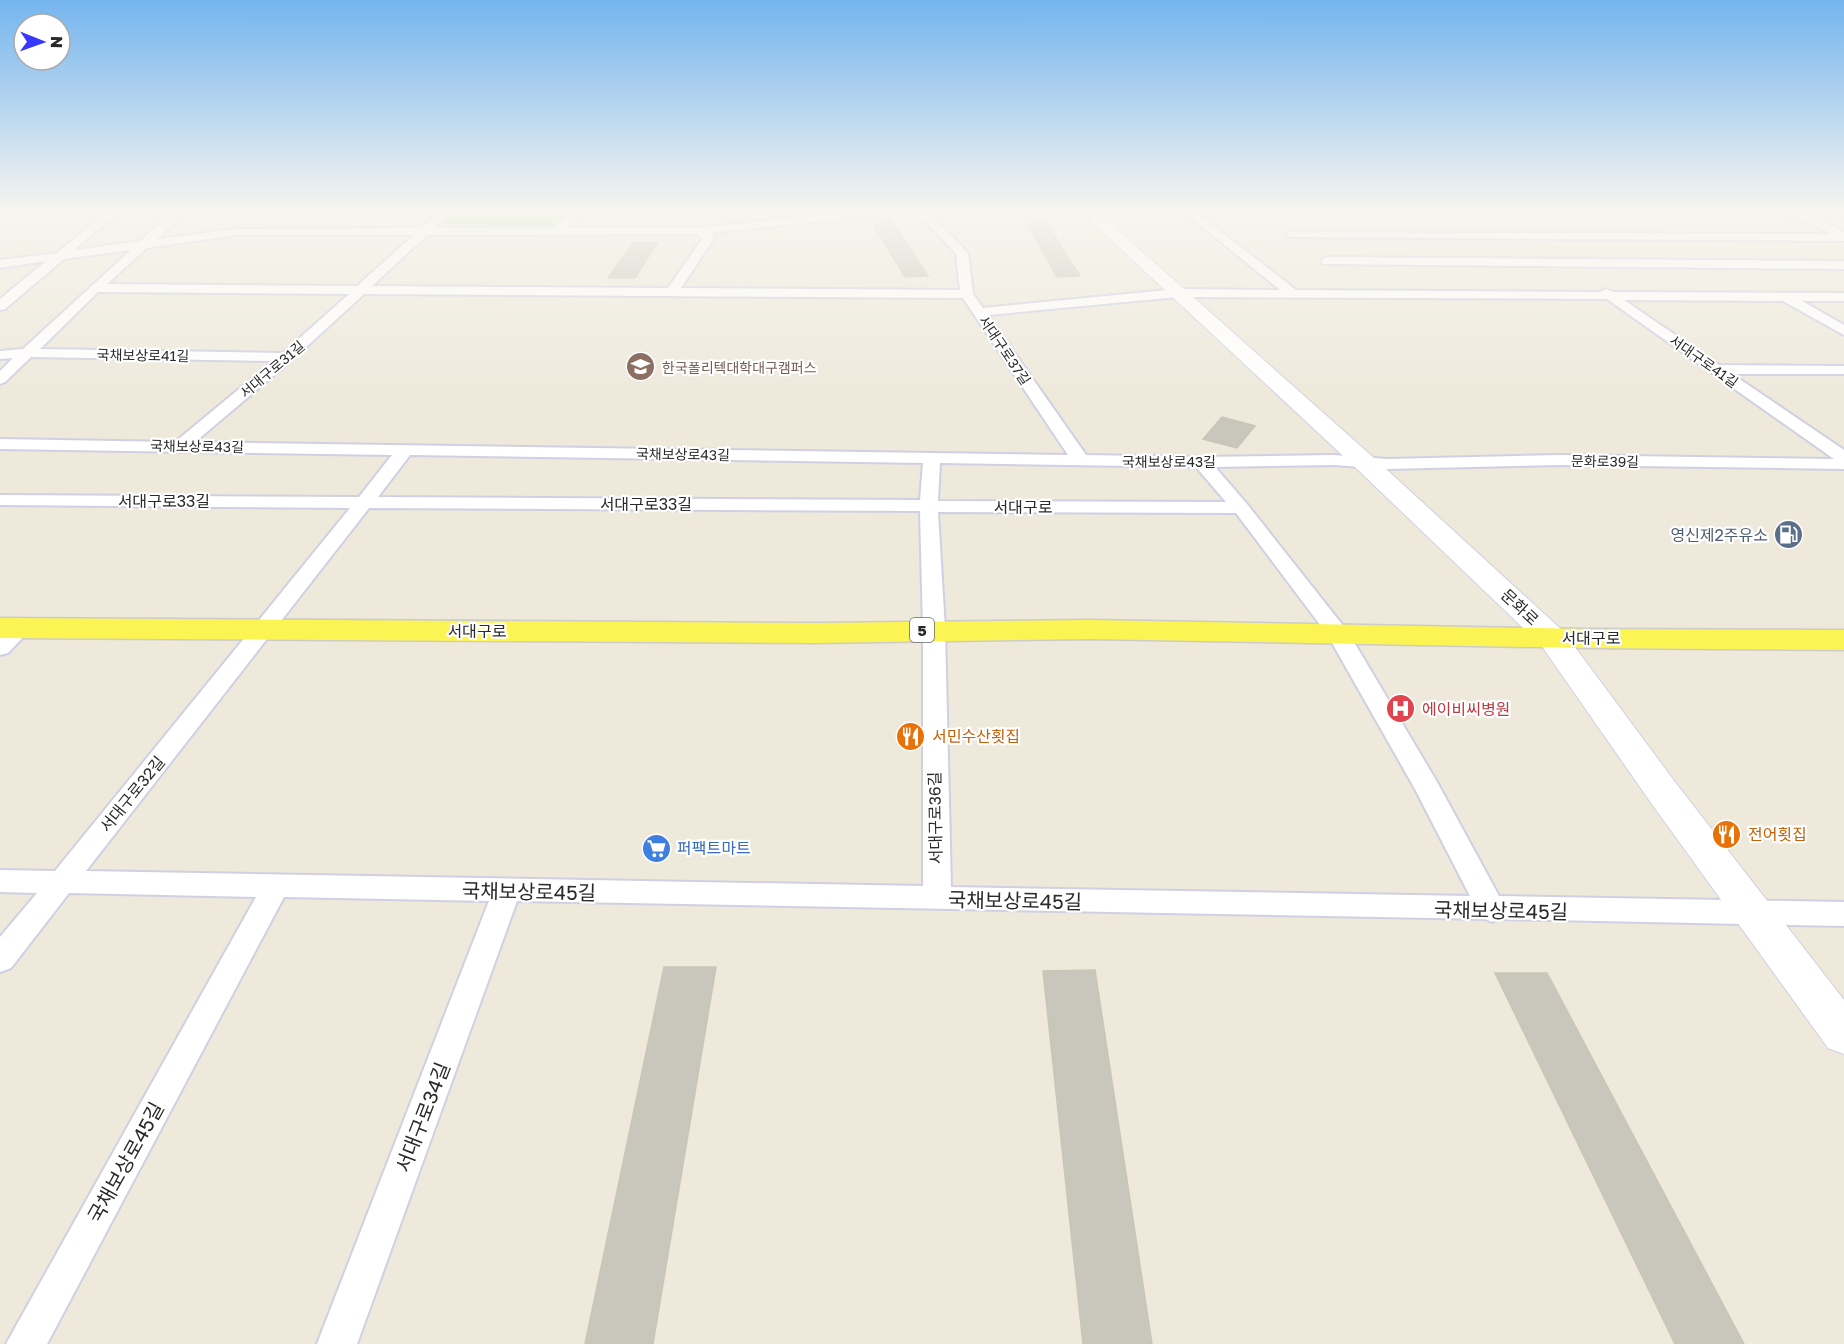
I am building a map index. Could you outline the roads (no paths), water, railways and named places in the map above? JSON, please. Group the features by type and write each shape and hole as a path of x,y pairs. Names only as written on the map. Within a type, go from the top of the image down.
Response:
{"main road":[{"name":"문화로","path":"1153,271 1365,463 1552,638 1844,1034"},
{"name":"서대구로","path":"7,635 265,630 816,633 933,629 1337,632 1552,638 1844,640"}],"street":[{"path":"0,306 43,271"},
{"path":"0,379 115,271"},
{"name":"서대구로31길","path":"180,446 287,357 381,271"},
{"path":"672,292 686,271"},
{"name":"서대구로37길","path":"964,271 967,294 1081,460"},
{"path":"1264,271 1292,293"},
{"path":"1339,271 1370,294"},
{"name":"서대구로41길","path":"1576,271 1844,458"},
{"path":"95,288 362,288 967,294"},
{"path":"979,312 1178,293 1844,297"},
{"path":"1785,296 1844,331"},
{"name":"국채보상로41길","path":"0,356 27,353 287,357"},
{"path":"1715,369 1844,370"},
{"name":"국채보상로43길","path":"0,444 1201,462 1334,460 1365,463"},
{"path":"265,630 406,449"},
{"path":"932,458 929,506 933,629"},
{"name":"문화로39길","path":"1365,463 1562,460 1844,464"},
{"path":"1201,462 1241,508 1337,632 1428,789 1492,910"},
{"name":"서대구로33길","path":"0,500 929,506"},
{"name":"서대구로","path":"929,506 1241,508"},
{"name":"서대구로36길","path":"933,629 937,899"},
{"name":"서대구로32길","path":"0,959 265,630"},
{"name":"국채보상로45길","path":"0,881 1492,910 1844,914"},
{"name":"국채보상로45길","path":"26,1344 276,886"},
{"name":"서대구로34길","path":"337,1344 507,891"}],"place":[{"name":"한국폴리텍대학대구캠퍼스","path":"641,367"},
{"name":"영신제2주유소","path":"1789,535"},
{"name":"에이비씨병원","path":"1401,709"},
{"name":"서민수산횟집","path":"911,736"},
{"name":"전어횟집","path":"1727,834"},
{"name":"퍼팩트마트","path":"656,848"}]}
